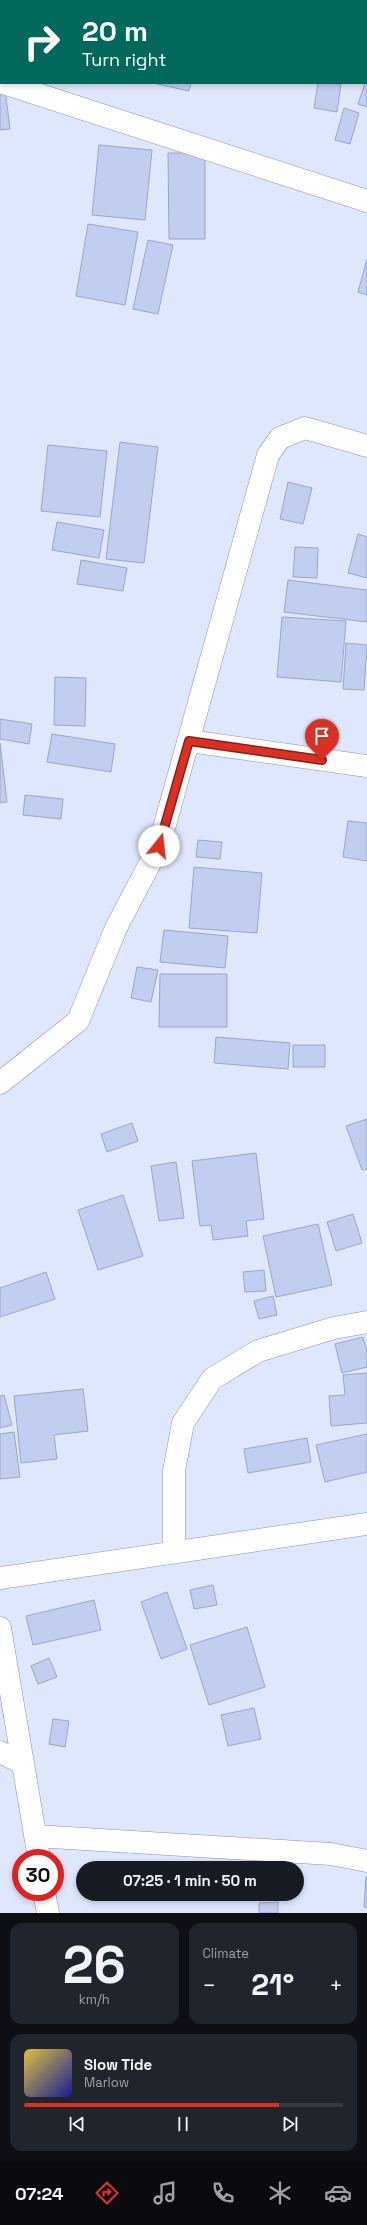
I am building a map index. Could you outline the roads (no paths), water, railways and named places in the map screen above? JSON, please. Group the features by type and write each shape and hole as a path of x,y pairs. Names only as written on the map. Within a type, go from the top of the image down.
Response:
{"street":[{"path":"4,84 367,201"},
{"path":"0,1083 78,1021 116,928 159,846 268,455 280,438 305,428 367,446"},
{"path":"189,741 367,766"},
{"path":"174,1552 174,1471 183,1423 212,1379 258,1351 334,1328 367,1322"},
{"path":"0,1578 367,1524"},
{"path":"0,1628 37,1849"},
{"path":"0,1752 22,1763"},
{"path":"35,1836 331,1854 367,1861"},
{"path":"46,1901 48,1913"}]}
